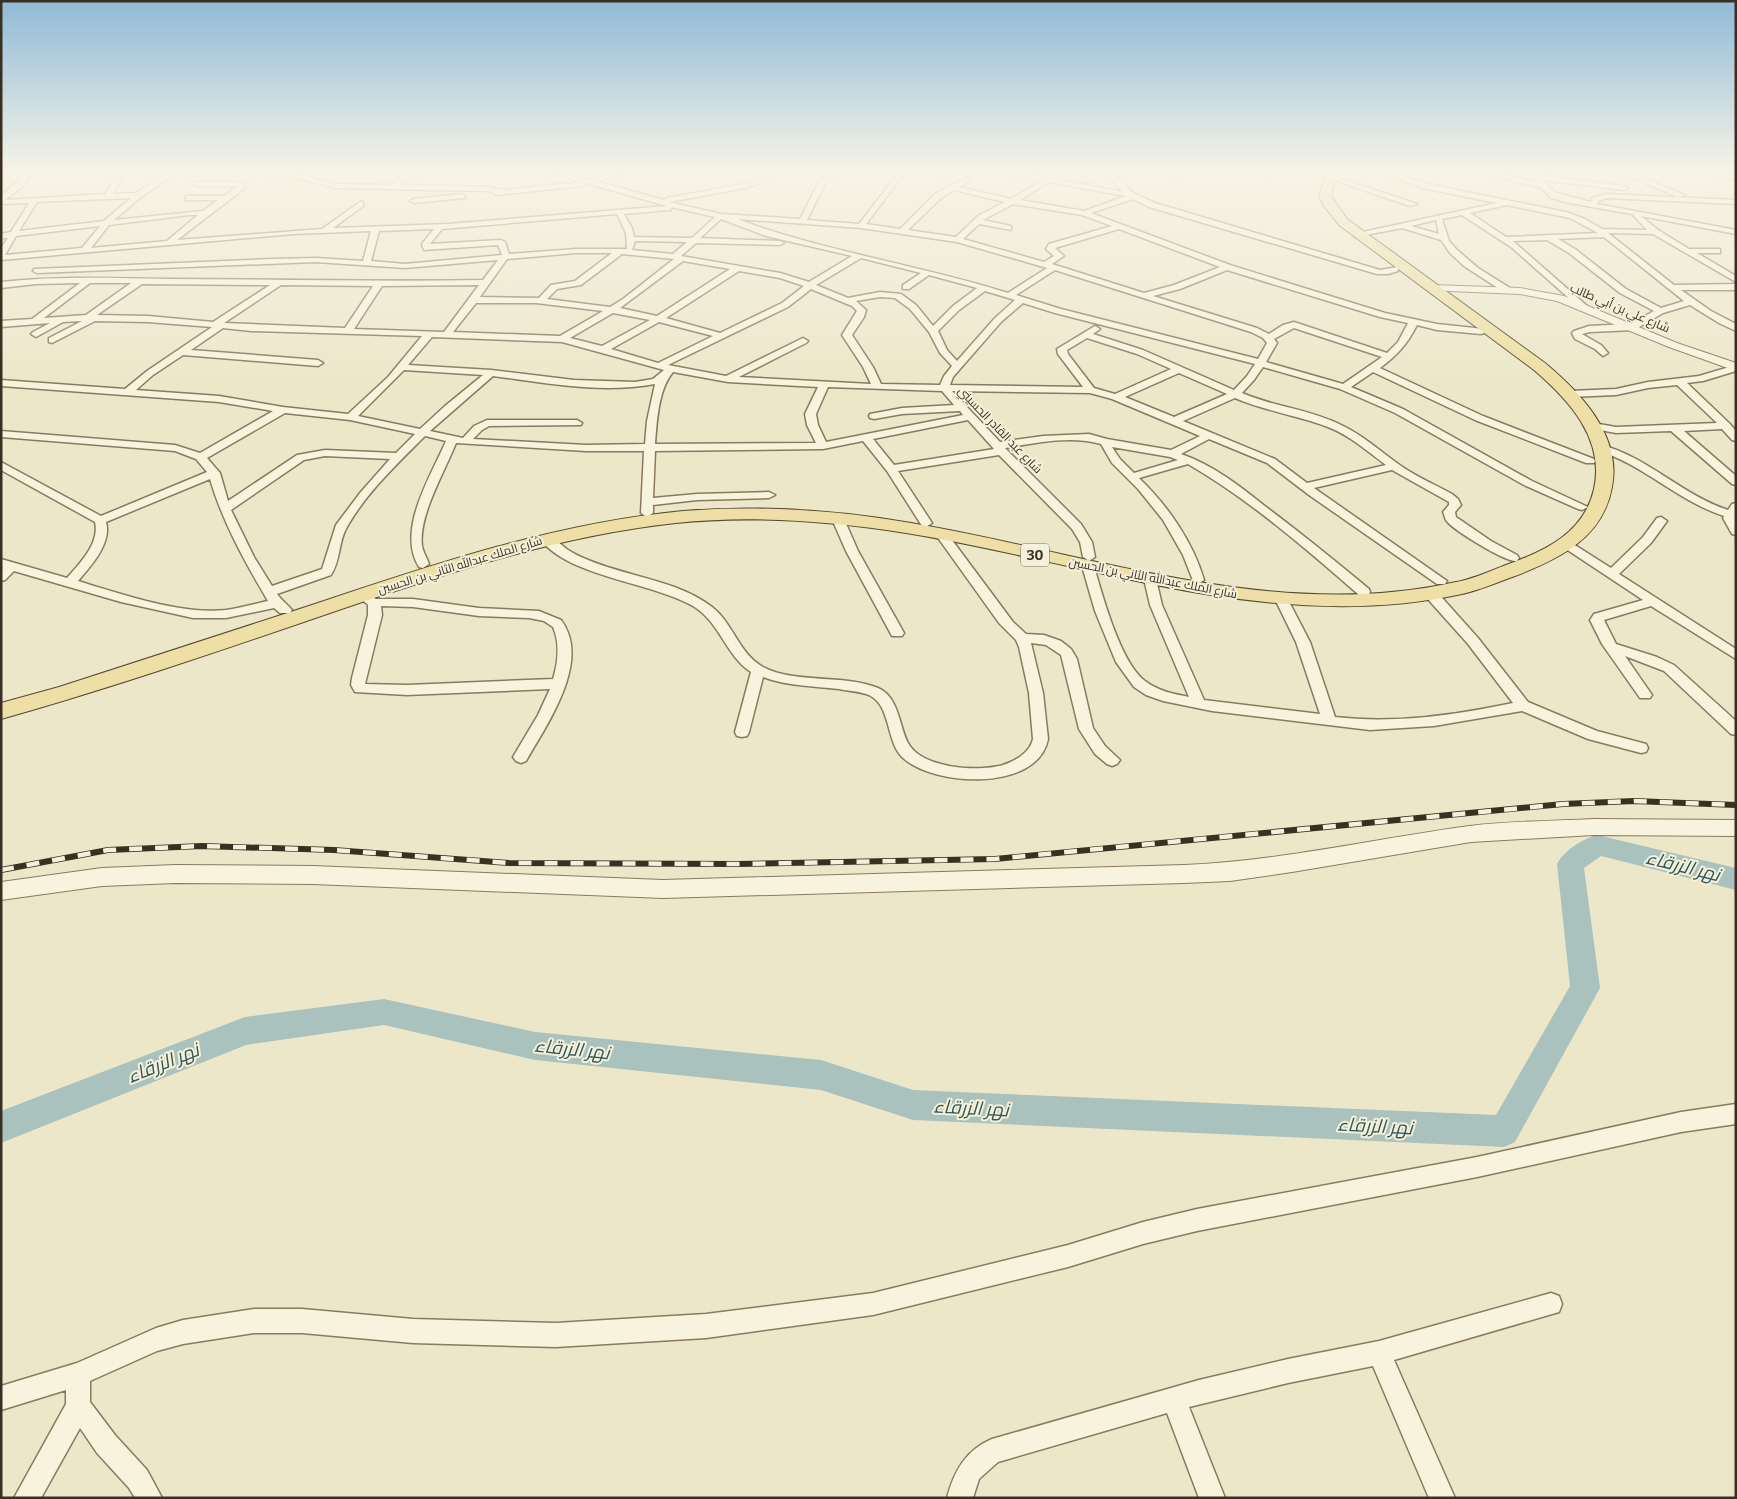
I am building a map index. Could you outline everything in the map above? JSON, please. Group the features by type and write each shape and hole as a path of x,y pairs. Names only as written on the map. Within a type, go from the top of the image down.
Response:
{"main road":[{"name":"شارع الملك عبدالله الثاني بن الحسين","path":"1357,241 1492,337 1539,366 1570,394 1593,426 1596,454 1582,507 1575,517 1568,537"},
{"name":"شارع الملك عبدالله الثاني بن الحسين","path":"1,711 368,598 474,558 600,527 684,517 742,514 838,518 942,534 1089,562 1198,580 1290,591 1364,592 1477,584 1508,573 1568,537 1592,520 1603,489 1605,468 1596,454 1588,449 1581,429 1566,403 1531,368 1431,288 1366,241"},
{"name":"شارع الملك عبدالله الثاني بن الحسين","path":"1,701 129,663 276,601 547,530 647,508 794,508 883,516 926,524 1089,562 1150,579 1223,592 1281,599 1373,601 1436,587 1513,558 1535,547 1568,537"}],"street":[{"path":"1,256 10,241"},
{"path":"86,250 93,241"},
{"path":"1,256 183,241"},
{"path":"366,264 372,241"},
{"path":"428,241 426,244 427,248 501,242 506,256"},
{"path":"541,301 556,286 578,283 625,252 631,241"},
{"path":"562,339 641,290 693,241"},
{"path":"716,241 738,243 795,241 928,272 1103,323 1261,363 1344,387 1406,414 1528,483 1582,507"},
{"path":"962,241 1050,265 1254,330 1269,338 1272,343 1271,347 1251,378 1235,394 1174,421"},
{"path":"1009,296 1060,256 1050,249 1052,246 1069,241"},
{"path":"1159,241 1227,267 1340,303 1413,322 1492,337"},
{"path":"1274,241 1380,272 1388,272 1395,269"},
{"path":"1446,241 1461,259 1508,290"},
{"path":"1509,241 1529,256 1583,306"},
{"path":"1555,241 1572,251 1623,291 1660,311"},
{"path":"1613,241 1690,302 1736,328"},
{"path":"1670,241 1736,280"},
{"path":"37,271 316,260 366,264 428,264 576,251 625,252 678,257 792,279 849,300 862,310 860,318 848,330 848,339 868,367 877,387"},
{"path":"1686,251 1716,251"},
{"path":"24,282 37,271 50,253"},
{"path":"447,334 506,256"},
{"path":"659,366 791,302 810,285 859,256"},
{"path":"1144,295 1178,287 1227,267"},
{"path":"604,349 738,268"},
{"path":"906,288 928,272"},
{"path":"1726,274 1736,274"},
{"path":"1,285 24,282 89,280 202,280 278,284 485,282"},
{"path":"35,321 89,280"},
{"path":"52,340 91,318 140,281"},
{"path":"127,394 150,373 278,284"},
{"path":"348,331 378,284"},
{"path":"933,331 956,308 984,287"},
{"path":"1673,288 1736,287"},
{"name":"شارع علي بن أبي طالب","path":"1431,288 1508,290 1551,296 1583,306 1629,327 1736,368"},
{"path":"849,300 883,294 897,295 909,302 933,331 943,351 957,366"},
{"path":"474,300 541,301 610,310 658,318 720,336"},
{"name":"شارع عبد القادر الحسيني","path":"1021,300 998,320 957,366 946,381 945,387 947,393 961,408 1077,527 1086,542 1089,562 1111,635 1133,678 1139,684 1154,693 1199,704 1380,725 1483,714 1523,706"},
{"path":"1603,353 1598,347 1578,337 1577,333 1589,330 1629,327 1660,311 1690,302"},
{"path":"1,324 91,318 174,320 218,326 562,339 604,349 633,360 670,369 728,379 877,387 1090,390 1116,398 1266,458 1436,587 1473,641 1523,706 1593,735 1641,748"},
{"path":"36,334 65,319"},
{"path":"1344,387 1390,357 1405,340 1413,322"},
{"path":"1090,390 1062,351 1064,347 1087,335 1103,323"},
{"path":"1269,338 1286,327 1294,325 1390,357"},
{"path":"350,417 372,398 402,367 430,333"},
{"path":"1087,335 1140,352 1256,403 1305,415 1334,425 1356,437 1394,466 1454,500 1455,505 1449,512 1451,519 1487,544 1513,558"},
{"path":"728,379 804,341"},
{"path":"182,352 318,363"},
{"path":"402,367 491,372 574,383 635,385 661,379"},
{"path":"1372,368 1479,418 1596,454 1629,457 1698,503 1732,510 1734,529"},
{"path":"1570,394 1616,392 1680,382 1709,377 1736,368"},
{"path":"670,369 661,379 652,421 647,508 704,496 769,496"},
{"path":"1116,398 1180,369"},
{"path":"1,577 7,565 126,599 205,615 226,614 276,601 327,572 341,526 400,456 443,413 481,383 491,372"},
{"path":"1680,382 1730,428 1736,438"},
{"path":"1,383 127,394 218,399 283,410 350,417 465,442 586,448 823,446 970,417"},
{"path":"823,385 821,396 815,402 811,411 814,429 823,446"},
{"path":"874,416 902,411 961,408"},
{"path":"200,457 283,410"},
{"path":"465,442 478,428 487,423 577,423"},
{"path":"1593,426 1616,430 1730,428"},
{"path":"1674,428 1736,482"},
{"path":"1,434 175,448 191,452 200,457 214,473 225,509 248,557 276,601"},
{"path":"1172,454 1208,436"},
{"path":"890,469 1000,449 1031,440 1073,437 1090,437 1105,442 1172,454 1189,460 1224,480 1310,546 1364,592"},
{"path":"866,438 890,469 926,524"},
{"path":"423,564 415,546 419,522 452,440"},
{"path":"1105,442 1111,455 1158,506 1193,561 1198,580"},
{"path":"225,509 301,457 325,453 400,456"},
{"path":"1132,477 1189,460"},
{"path":"1,465 100,520 102,525 101,537 83,567 71,582"},
{"path":"1305,487 1394,466"},
{"path":"100,520 214,473"},
{"path":"838,518 852,551 897,633"},
{"path":"1612,574 1647,540 1661,521"},
{"path":"546,539 569,556 648,582 700,604 720,621 744,658 758,671 776,676 875,692 886,702 906,752 922,763 957,772 976,774 1008,769 1035,752 1040,743 1038,709 1023,638 1005,622 942,534"},
{"path":"1568,537 1612,574 1736,655"},
{"path":"1150,579 1156,604 1199,704"},
{"path":"368,598 375,615 358,686 360,689 407,690 560,684"},
{"path":"368,598 414,602 471,611 537,616 554,622 562,634 565,651 563,673 560,684 521,757"},
{"path":"1281,599 1306,647 1329,720"},
{"path":"1645,695 1611,647 1597,623 1599,617 1654,601"},
{"path":"1023,638 1049,640 1065,650 1070,659 1089,735 1100,750 1112,760"},
{"path":"1714,641 1736,642"},
{"path":"1611,647 1652,660 1669,668 1736,730"},
{"path":"742,732 758,671"},
{"path":"1,890 102,877 210,873 313,875 663,889 1184,874 1230,872 1292,864 1471,834 1594,827 1736,828"},
{"path":"1,1398 78,1374 156,1340 183,1332 254,1321 302,1321 413,1331 556,1335 706,1326 873,1304 1068,1256 1143,1233 1197,1220 1477,1167 1681,1122 1736,1114"},
{"path":"960,1498 969,1471 978,1460 992,1451 1174,1400 1288,1371 1379,1353 1551,1304"},
{"path":"1379,1353 1442,1498"},
{"path":"27,1498 56,1450 78,1406 78,1374"},
{"path":"1174,1400 1212,1498"},
{"path":"78,1406 106,1444 138,1479 149,1498"}],"waterway":[{"name":"نهر الزرقاء","path":"1,1127 245,1031 384,1012 535,1046 821,1075 913,1105 1504,1131 1585,988 1570,864 1597,845 1736,879"}],"railway":[{"path":"1,870 108,850 202,846 334,850 509,863 737,864 995,859 1563,804 1634,801 1736,805"}]}
